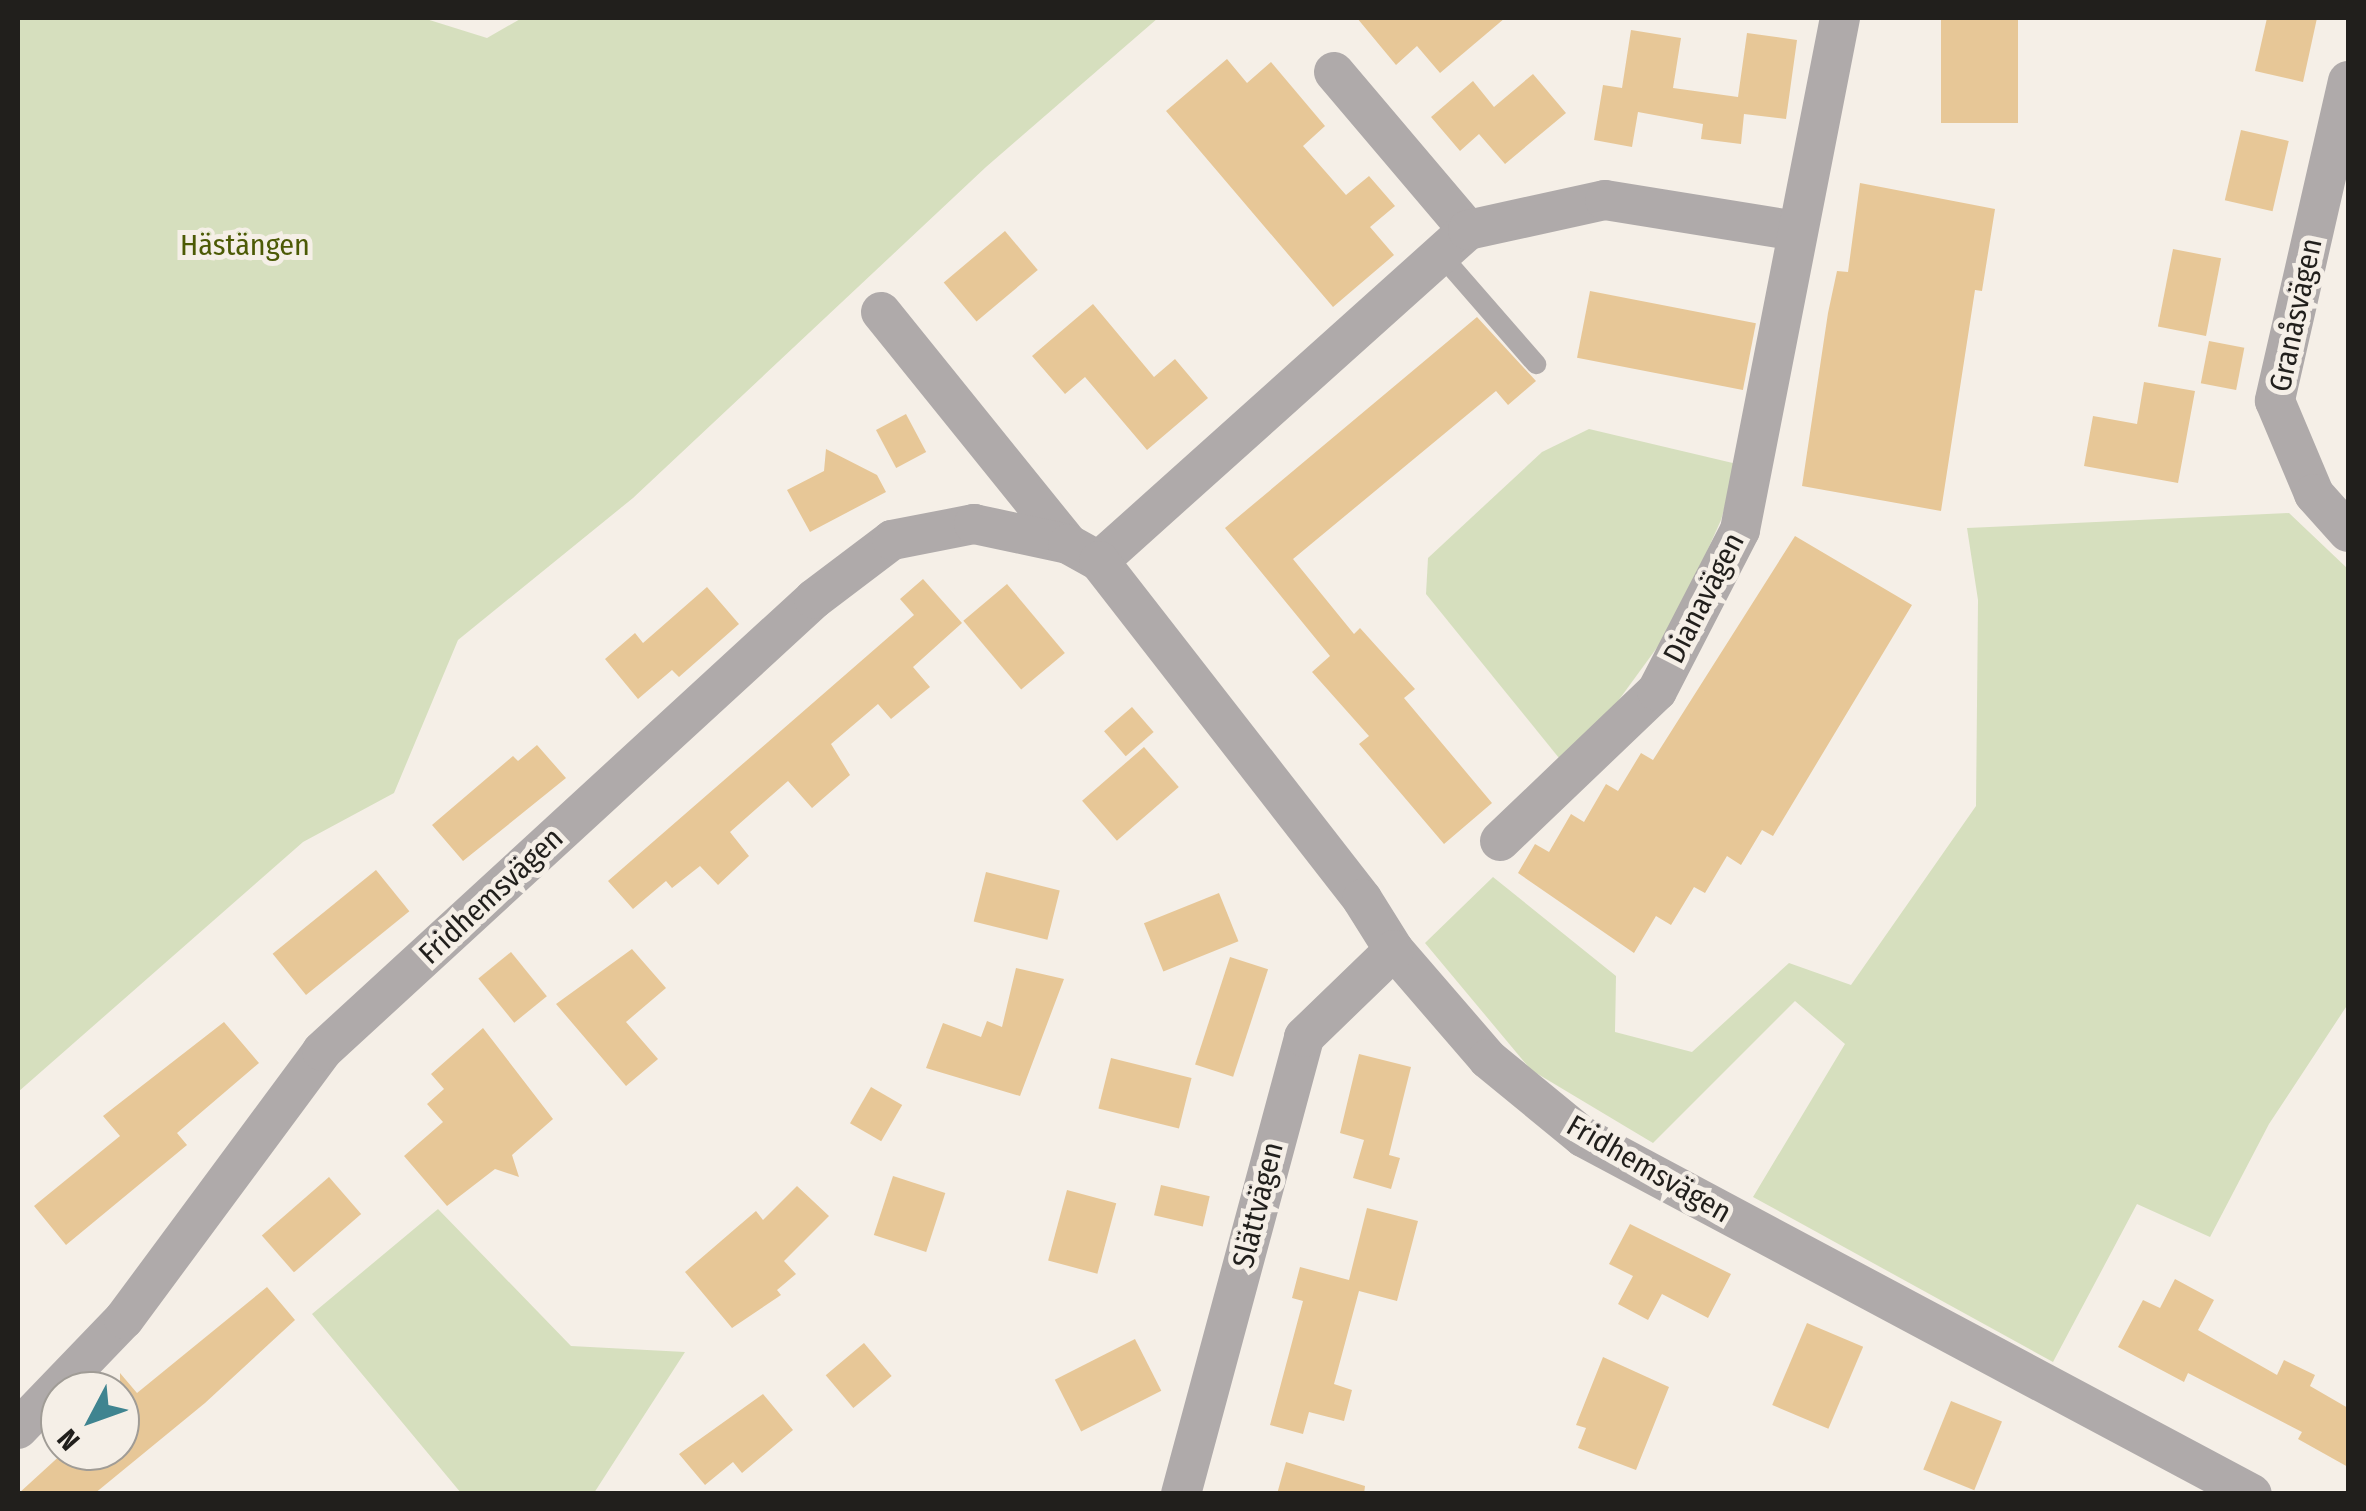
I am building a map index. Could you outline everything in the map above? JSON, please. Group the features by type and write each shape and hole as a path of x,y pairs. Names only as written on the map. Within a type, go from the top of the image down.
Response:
{"street":[{"name":"Dianavägen","path":"1500,841 1657,692 1740,530 1840,18"},
{"path":"1334,72 1454,243"},
{"name":"Granåsvägen","path":"2348,81 2275,401 2314,494 2348,532"},
{"path":"1083,553 1454,243 1605,200 1798,231"},
{"name":"Fridhemsvägen","path":"881,312 1083,553 1362,899 1394,950 1488,1058 1583,1137 2252,1494"},
{"name":"Fridhemsvägen","path":"18,1428 124,1319 322,1051 814,599 892,540 974,524 1083,553"},
{"name":"Slättvägen","path":"1181,1494 1304,1037 1394,950"}],"lane":[{"path":"1454,243 1536,364"}],"green space":[{"name":"Hästängen","path":"18,18 423,18 487,38 522,18 1158,18 986,167 633,498 458,640 394,793 303,842 18,1092"},
{"path":"1589,429 1737,464 1721,520 1675,623 1591,738 1559,758 1426,594 1428,558 1542,452"},
{"path":"2289,513 2348,569 2348,1004 2269,1124 2210,1237 2137,1204 2053,1362 1753,1197 1845,1044 1795,1001 1653,1143 1531,1070 1425,943 1493,877 1616,976 1615,1032 1692,1052 1789,963 1851,985 1976,806 1978,600 1967,528"},
{"path":"438,1209 571,1346 685,1352 594,1493 461,1493 312,1314"}],"building":[{"path":"1357,18 1505,18 1440,73 1417,46 1396,65"},
{"path":"1941,18 2018,18 2018,123 1941,123"},
{"path":"2267,18 2317,18 2303,82 2255,71"},
{"path":"1631,30 1681,38 1673,88 1738,97 1747,33 1797,40 1786,119 1744,114 1741,144 1701,139 1703,124 1638,112 1632,147 1594,140 1603,85 1622,88"},
{"path":"1227,59 1247,83 1271,62 1325,126 1303,146 1346,195 1369,176 1395,206 1370,227 1394,255 1333,307 1166,111"},
{"path":"1533,74 1566,113 1505,164 1479,134 1460,151 1431,117 1473,81 1494,107"},
{"path":"2241,130 2289,141 2273,211 2225,200"},
{"path":"1860,183 1995,209 1982,291 1975,290 1941,511 1802,486 1828,313 1837,271 1848,272"},
{"path":"1005,231 1038,270 976,321 944,282"},
{"path":"2173,249 2221,258 2206,336 2158,327"},
{"path":"1590,291 1756,323 1743,390 1577,358"},
{"path":"1093,304 1154,377 1175,359 1208,398 1147,450 1085,377 1065,394 1032,356"},
{"path":"1477,317 1536,381 1508,405 1496,391 1293,559 1354,634 1360,628 1415,689 1404,698 1492,803 1444,844 1359,744 1369,736 1312,672 1330,656 1225,528"},
{"path":"2209,341 2244,348 2236,390 2201,383"},
{"path":"2144,382 2195,391 2178,483 2084,466 2093,416 2137,424"},
{"path":"906,414 926,452 896,468 876,430"},
{"path":"826,449 877,475 886,492 810,532 787,490 824,471"},
{"path":"1795,536 1912,605 1773,836 1762,830 1741,865 1727,856 1705,893 1694,887 1671,925 1656,916 1634,953 1518,873 1535,844 1549,852 1571,814 1584,822 1606,784 1618,791 1641,753 1653,760"},
{"path":"923,579 962,623 913,667 930,687 891,719 878,704 831,744 850,775 812,808 788,781 730,832 749,856 718,885 700,866 672,888 666,881 633,909 608,881 914,615 900,599"},
{"path":"1007,584 1065,653 1021,690 963,621"},
{"path":"707,587 739,624 679,677 672,670 638,699 605,659 635,633 643,643"},
{"path":"1132,707 1154,732 1126,756 1104,731"},
{"path":"537,745 566,778 463,861 432,825 513,756 518,761"},
{"path":"1144,747 1179,787 1117,841 1082,801"},
{"path":"376,870 409,911 306,995 273,954"},
{"path":"986,872 1060,890 1047,940 974,921"},
{"path":"1219,893 1238,941 1163,972 1144,923"},
{"path":"632,949 666,988 626,1022 658,1059 626,1086 556,1004"},
{"path":"511,952 547,996 514,1023 478,978"},
{"path":"1230,957 1268,969 1233,1077 1195,1064"},
{"path":"1016,968 1064,979 1020,1096 926,1068 943,1023 981,1037 987,1021 1002,1027"},
{"path":"224,1022 259,1063 177,1133 187,1145 66,1245 34,1206 120,1136 103,1116"},
{"path":"483,1028 553,1119 512,1155 519,1177 495,1169 447,1206 404,1156 443,1122 427,1104 444,1089 431,1074"},
{"path":"1359,1054 1411,1067 1389,1155 1400,1158 1391,1189 1353,1178 1364,1140 1340,1133"},
{"path":"1111,1058 1192,1078 1179,1129 1098,1108"},
{"path":"871,1087 902,1105 881,1141 850,1123"},
{"path":"893,1176 945,1193 926,1252 874,1235"},
{"path":"329,1177 361,1214 294,1272 262,1235"},
{"path":"1161,1185 1210,1196 1203,1226 1154,1215"},
{"path":"797,1186 829,1216 784,1261 796,1274 777,1290 781,1295 732,1328 685,1272 756,1211 763,1220"},
{"path":"1067,1190 1116,1203 1097,1274 1048,1261"},
{"path":"1367,1208 1418,1221 1397,1301 1359,1291 1334,1384 1352,1390 1344,1421 1309,1412 1303,1434 1270,1425 1303,1301 1292,1298 1300,1267 1349,1280"},
{"path":"1630,1224 1731,1274 1708,1318 1662,1294 1648,1320 1618,1304 1633,1276 1609,1264"},
{"path":"2175,1279 2214,1300 2198,1330 2277,1375 2284,1360 2315,1375 2310,1386 2348,1408 2348,1467 2298,1439 2302,1432 2188,1373 2184,1382 2118,1347 2143,1300 2160,1308"},
{"path":"267,1287 295,1320 140,1456 140,1391"},
{"path":"1807,1323 1863,1347 1828,1429 1772,1405"},
{"path":"1135,1339 1161,1391 1081,1432 1055,1380"},
{"path":"864,1343 892,1376 853,1408 826,1375"},
{"path":"1603,1357 1669,1387 1636,1470 1578,1448 1586,1428 1576,1425"},
{"path":"763,1394 793,1430 742,1473 733,1462 705,1485 679,1454"},
{"path":"1951,1401 2002,1422 1974,1490 1923,1470"},
{"path":"1286,1462 1365,1486 1364,1494 1277,1494"},
{"path":"43,1471 122,1471 94,1494 18,1494"}]}
